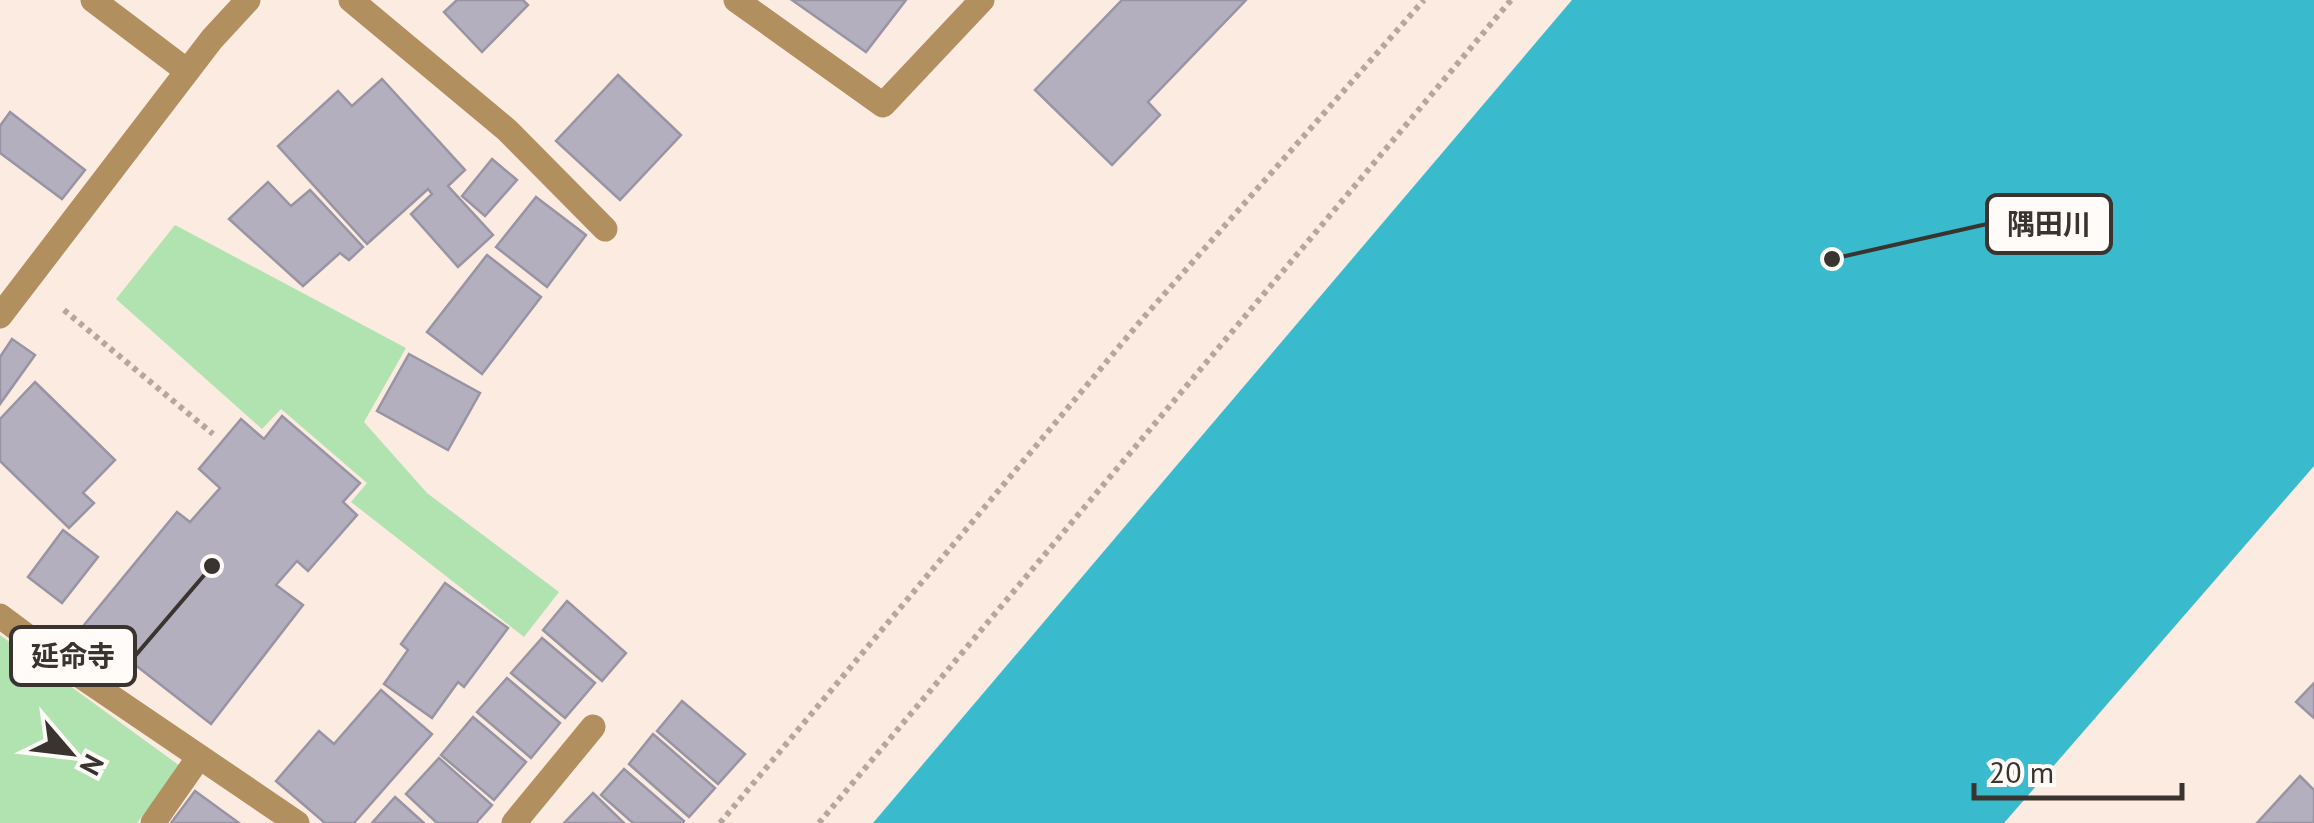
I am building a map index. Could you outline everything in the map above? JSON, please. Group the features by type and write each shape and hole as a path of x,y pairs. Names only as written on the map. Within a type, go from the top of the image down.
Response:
{"street":[{"path":"93,0 187,72"},
{"path":"1,312 29,281 212,39 248,0"},
{"path":"350,0 507,130 605,229"},
{"path":"736,0 884,105 982,0"},
{"path":"0,616 82,677 298,823"},
{"path":"514,823 593,727"},
{"path":"153,823 199,757"}],"path":[{"path":"720,823 1144,316 1424,0"},
{"path":"818,823 1511,0"},
{"path":"29,281 212,434"}],"green space":[{"path":"175,225 406,348 364,422 427,493 559,592 524,637 351,502 367,483 281,409 262,429 116,299"},
{"path":"0,635 180,766 137,823 0,823"}],"water":[{"path":"1572,0 2314,0 2314,466 2004,823 873,823"}],"building":[{"path":"457,0 523,0 528,5 482,52 444,12"},
{"path":"792,0 906,0 866,52"},
{"path":"1122,0 1246,0 1148,102 1160,115 1112,165 1035,90"},
{"path":"618,75 681,135 620,200 556,141"},
{"path":"382,79 465,170 448,186 493,235 458,267 411,214 432,194 428,189 367,244 278,146 338,91 352,106"},
{"path":"10,112 85,170 62,199 0,153 0,126"},
{"path":"492,159 517,180 485,216 462,196"},
{"path":"268,182 291,206 310,190 363,247 349,260 340,253 303,286 229,219"},
{"path":"536,197 586,235 547,287 496,247"},
{"path":"487,255 541,297 482,374 427,332"},
{"path":"12,339 35,355 0,404 0,357"},
{"path":"409,354 480,393 448,450 377,411"},
{"path":"35,382 115,460 83,493 94,503 69,528 0,461 0,419"},
{"path":"282,416 360,483 343,502 357,515 308,571 297,561 276,585 303,605 211,724 84,625 177,512 190,522 220,488 199,469 241,419 264,439"},
{"path":"63,530 98,557 62,603 28,577"},
{"path":"445,583 508,628 464,687 458,682 432,718 384,684 408,650 401,644"},
{"path":"567,601 626,653 602,681 543,630"},
{"path":"542,638 595,683 565,718 511,673"},
{"path":"507,678 560,723 531,758 477,712"},
{"path":"2314,683 2314,718 2296,702"},
{"path":"381,690 432,734 354,823 325,823 276,781 319,731 334,744"},
{"path":"682,701 745,754 718,784 657,731"},
{"path":"473,717 526,762 494,800 441,755"},
{"path":"653,734 715,788 689,817 629,764"},
{"path":"439,758 492,805 476,823 437,823 406,794"},
{"path":"624,769 683,823 633,823 601,795"},
{"path":"2300,776 2314,790 2314,823 2257,823"},
{"path":"195,791 239,823 171,823"},
{"path":"593,793 624,823 564,823"},
{"path":"395,797 424,823 372,823"}],"place":[{"name":"隅田川","path":"1832,259"},
{"name":"延命寺","path":"212,566"}]}
